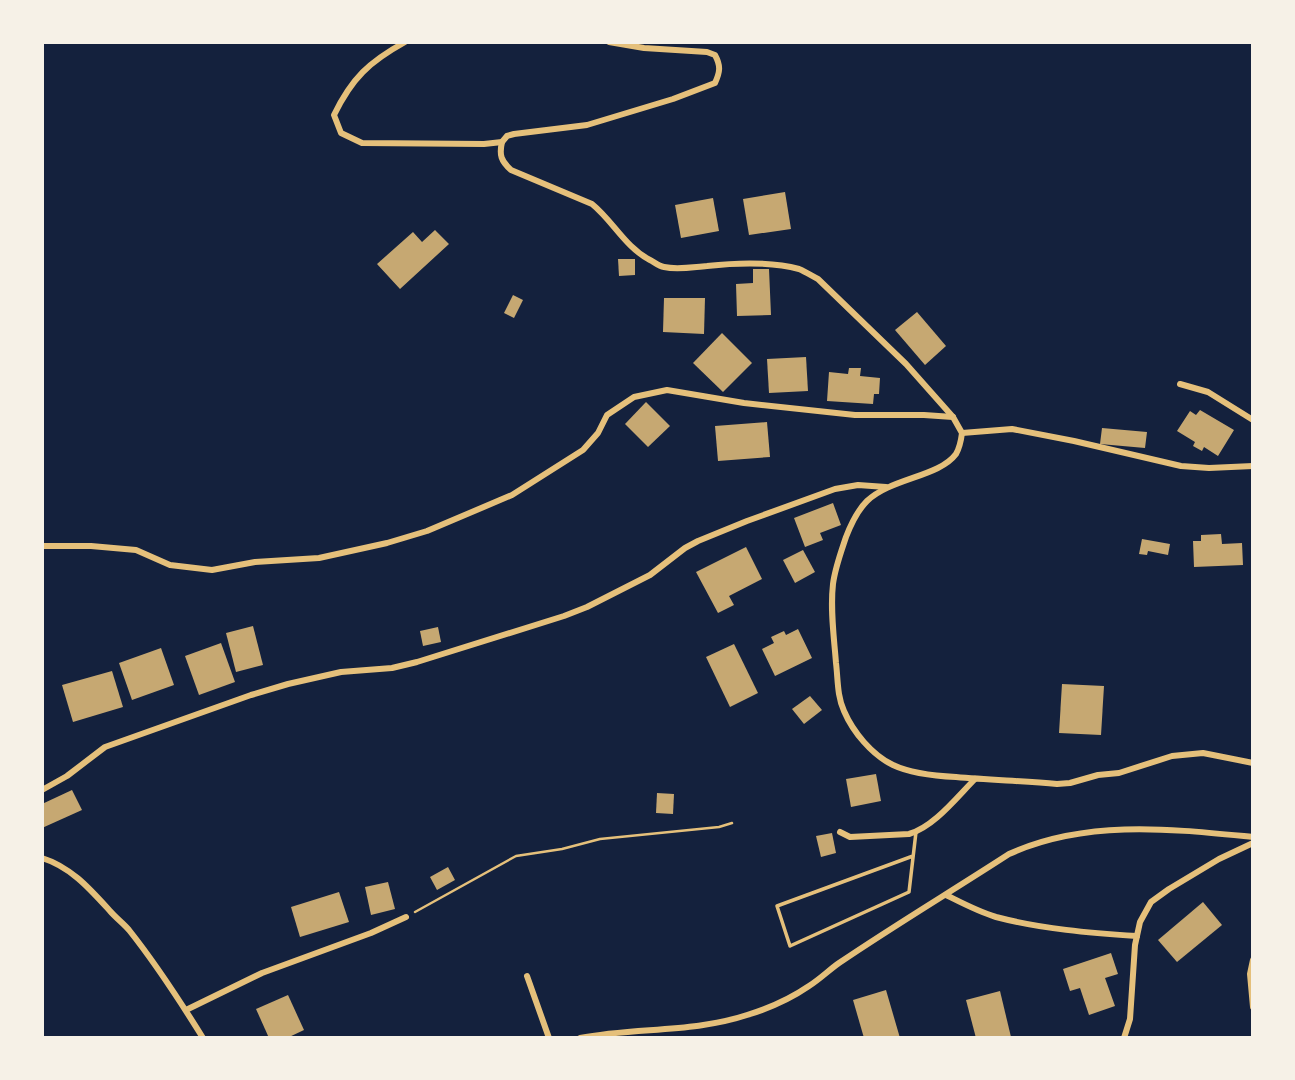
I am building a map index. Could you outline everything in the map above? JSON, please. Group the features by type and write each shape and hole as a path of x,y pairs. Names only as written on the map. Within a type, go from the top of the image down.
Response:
{"street":[{"path":"405,42 383,54 360,73 343,96 334,115 341,133 362,143 502,142"},
{"path":"609,42 644,48 707,52 715,55 719,63 719,73 715,83 673,99 587,125 507,136 502,142 500,158 504,164 512,170 592,204 629,245 642,256 663,267 781,266 801,270 818,279 906,364 953,417 962,433 955,456 935,469 887,487 868,500 852,522 837,564 833,585 833,636 838,684 843,709 856,732 893,765 935,776 1057,784 1119,773 1172,756 1203,753 1253,763"},
{"path":"1180,384 1208,392 1253,420"},
{"path":"42,546 136,550 170,565 212,570 255,562 319,558 387,543 427,531 512,495 583,450 598,433 607,415 634,397 667,390 744,403 855,415 953,417"},
{"path":"962,433 1012,429 1074,440 1181,466 1253,466"},
{"path":"42,790 67,776 105,747 131,737 288,684 341,672 392,668 417,662 564,617 650,575 698,541 835,489 858,485 887,487"},
{"path":"840,832 850,837 916,832 939,816 975,779"},
{"path":"580,1038 624,1031 704,1025 769,1008 790,998 1009,854 1032,844 1080,832 1123,829 1253,837"},
{"path":"1124,1038 1130,1019 1137,936 1140,922 1151,902 1219,859 1253,843"},
{"path":"42,858 77,877 127,928 203,1038"},
{"path":"946,895 985,912 1021,922 1137,936"},
{"path":"186,1010 262,973 371,933 406,917"},
{"path":"1253,960 1250,974 1253,1007"},
{"path":"527,976 549,1038"}],"lane":[{"path":"913,856 777,906 790,946 909,892 916,832"}],"path":[{"path":"406,917 516,856 562,849 600,839 719,827 732,822"}],"building":[{"path":"785,192 791,229 749,235 743,199"},
{"path":"713,198 719,231 681,238 675,205"},
{"path":"435,230 449,244 400,289 377,264 413,232 422,242"},
{"path":"618,259 635,259 635,275 619,276"},
{"path":"753,269 769,269 771,315 737,316 736,284 753,283"},
{"path":"513,295 523,300 514,318 504,313"},
{"path":"664,298 705,298 704,334 663,332"},
{"path":"917,312 946,346 925,365 895,330"},
{"path":"722,333 752,363 723,392 693,363"},
{"path":"806,357 808,391 769,393 767,359"},
{"path":"849,368 861,368 860,376 880,378 879,394 874,394 873,404 827,401 829,372 848,374"},
{"path":"646,402 670,426 648,447 625,424"},
{"path":"1200,410 1234,430 1218,456 1204,447 1202,451 1193,446 1195,442 1177,431 1190,411 1196,415"},
{"path":"767,422 770,457 718,461 715,426"},
{"path":"1102,428 1147,432 1145,448 1100,444"},
{"path":"833,503 841,525 820,533 823,540 805,547 794,518"},
{"path":"1221,534 1222,544 1242,543 1243,565 1194,567 1193,541 1201,541 1201,535"},
{"path":"1142,539 1170,544 1168,555 1148,551 1147,555 1139,554"},
{"path":"746,547 762,579 729,596 734,605 718,613 696,572"},
{"path":"803,550 815,572 795,583 783,560"},
{"path":"253,626 263,665 236,672 226,633"},
{"path":"438,627 441,642 423,646 420,631"},
{"path":"798,629 812,658 775,676 762,649 774,643 771,637 784,631 786,635"},
{"path":"221,643 235,682 199,695 185,656"},
{"path":"734,644 758,693 730,707 706,657"},
{"path":"161,648 174,685 132,700 119,663"},
{"path":"112,671 123,707 73,722 62,685"},
{"path":"1062,684 1104,686 1101,735 1059,733"},
{"path":"810,696 822,710 804,724 792,709"},
{"path":"876,774 881,801 851,807 846,779"},
{"path":"72,790 82,810 42,828 42,804"},
{"path":"657,793 674,794 673,814 656,813"},
{"path":"832,833 836,853 821,857 816,836"},
{"path":"448,867 455,880 437,890 430,877"},
{"path":"388,882 395,909 371,915 365,887"},
{"path":"339,892 349,922 300,937 291,907"},
{"path":"1203,902 1222,925 1177,962 1158,940"},
{"path":"1111,953 1118,974 1105,978 1115,1006 1089,1015 1080,988 1070,991 1063,969"},
{"path":"886,990 900,1038 864,1038 853,1000"},
{"path":"1000,991 1011,1037 976,1038 966,1000"},
{"path":"288,995 304,1030 287,1038 269,1038 256,1009"}]}
